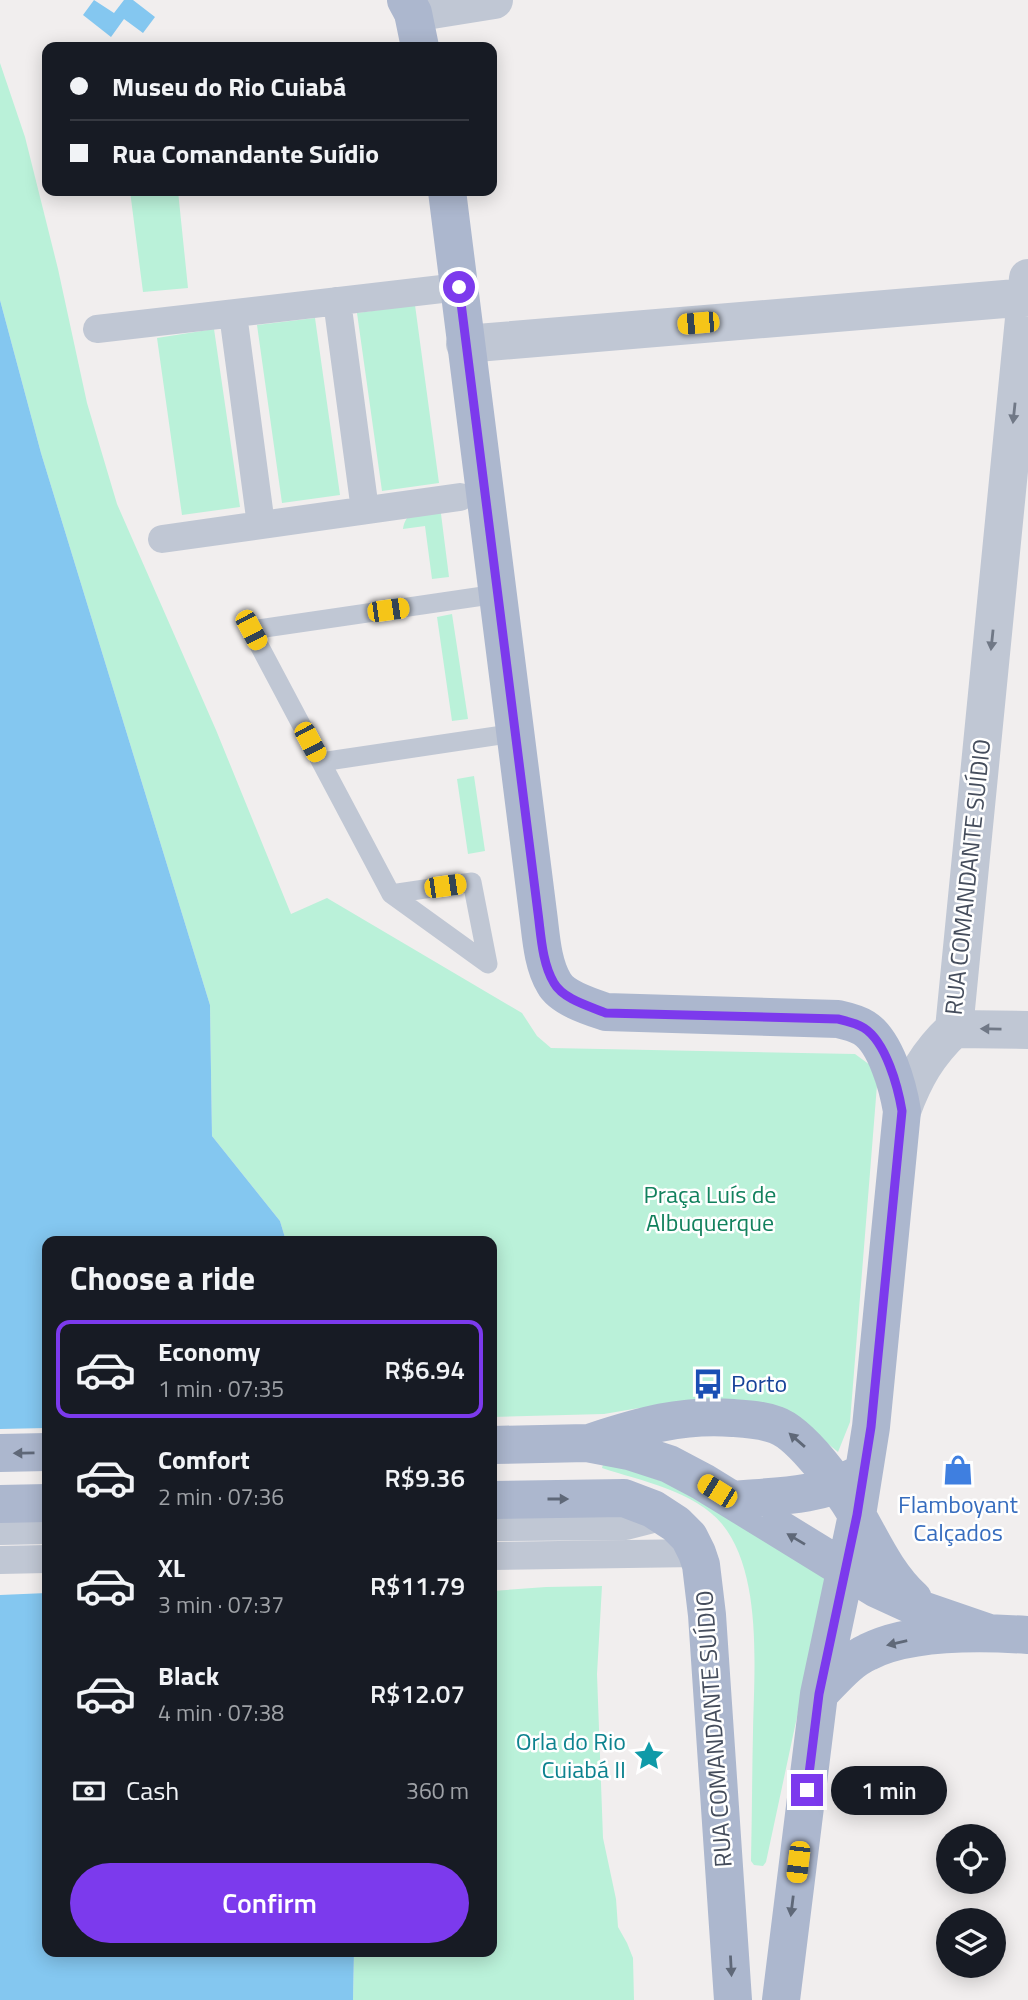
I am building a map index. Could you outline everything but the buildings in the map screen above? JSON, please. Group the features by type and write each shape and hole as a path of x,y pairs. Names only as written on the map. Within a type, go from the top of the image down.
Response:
{"main road":[{"path":"448,196 538,913 554,985 576,1001 606,1013 838,1019 863,1027 870,1033 887,1060 898,1088 902,1111"},
{"name":"RUA COMANDANTE SUÍDIO","path":"781,2000 819,1694 846,1569 853,1491 871,1427 902,1111"},
{"path":"587,1443 670,1420 704,1416 746,1419 776,1425 803,1443 853,1491 885,1568 925,1611"},
{"path":"497,1445 587,1443 629,1451 669,1464 877,1589 925,1611 989,1633"},
{"path":"0,1453 42,1452"},
{"path":"732,1500 853,1491"},
{"path":"497,1500 625,1512 639,1503 665,1516 689,1537 698,1553"},
{"path":"0,1504 42,1503"},
{"name":"RUA COMANDANTE SUÍDIO","path":"698,1553 707,1615 733,2000"},
{"path":"819,1694 844,1668 866,1652 890,1644 920,1638 989,1633 1028,1635"}],"street":[{"path":"413,20 494,0"},
{"path":"97,330 459,287"},
{"path":"465,344 1027,290"},
{"name":"RUA COMANDANTE SUÍDIO","path":"902,1111 911,1085 927,1057 954,1028 1027,290"},
{"path":"337,301 365,510"},
{"path":"233,314 261,525"},
{"path":"162,539 460,498"},
{"path":"954,1028 1028,1030"},
{"path":"497,1526 625,1512"},
{"path":"0,1531 42,1530"},
{"path":"497,1556 698,1553"},
{"path":"0,1560 42,1559"}],"lane":[{"path":"391,894 472,882 488,964 391,894 251,630 497,594"},
{"path":"321,762 515,733"}],"green space":[{"name":"Praça Luís de Albuquerque","path":"0,63 25,137 58,269 87,403 117,504 216,730 291,914 327,898 522,1013 537,1036 551,1048 855,1054 870,1065 877,1085 850,1422 838,1452 793,1415 639,1408 604,1414 497,1417 497,1236 284,1236 280,1221 212,1136 210,1005 41,453 0,300"},
{"path":"131,196 179,196 188,288 143,292"},
{"path":"415,305 439,483 382,491 357,313"},
{"path":"315,318 340,495 282,503 257,325"},
{"path":"214,329 240,507 182,515 157,338"},
{"path":"440,506 449,577 432,579 425,526 403,529 412,514"},
{"path":"452,614 468,719 452,721 437,617"},
{"path":"474,776 485,851 468,854 457,779"},
{"path":"604,1461 687,1490 828,1572 763,1866 754,1865 751,1861 753,1624 744,1569 735,1545 722,1524 697,1503 666,1489 602,1468"},
{"path":"602,1586 597,1674 603,1838 616,1899 618,1927 633,1958 634,2000 353,2000 354,1957 497,1957 497,1591"}],"water":[{"path":"94,0 114,13 124,0 133,0 155,17 143,33 124,19 111,37 83,15"},
{"path":"0,300 41,453 210,1005 212,1136 280,1221 284,1236 42,1236 42,1957 354,1957 353,2000 0,2000"}],"pier":[{"path":"42,1428 42,1593 0,1595 0,1429"}],"place":[{"name":"Porto","path":"708,1384"},
{"name":"Flamboyant Calçados","path":"958,1470"},
{"name":"Orla do Rio Cuiabá II","path":"649,1756"}],"route":[{"path":"459,287 543,951 554,985 576,1001 606,1013 838,1019 863,1027 870,1033 887,1060 898,1088 902,1111 871,1427 857,1515 819,1694 807,1790"}]}
